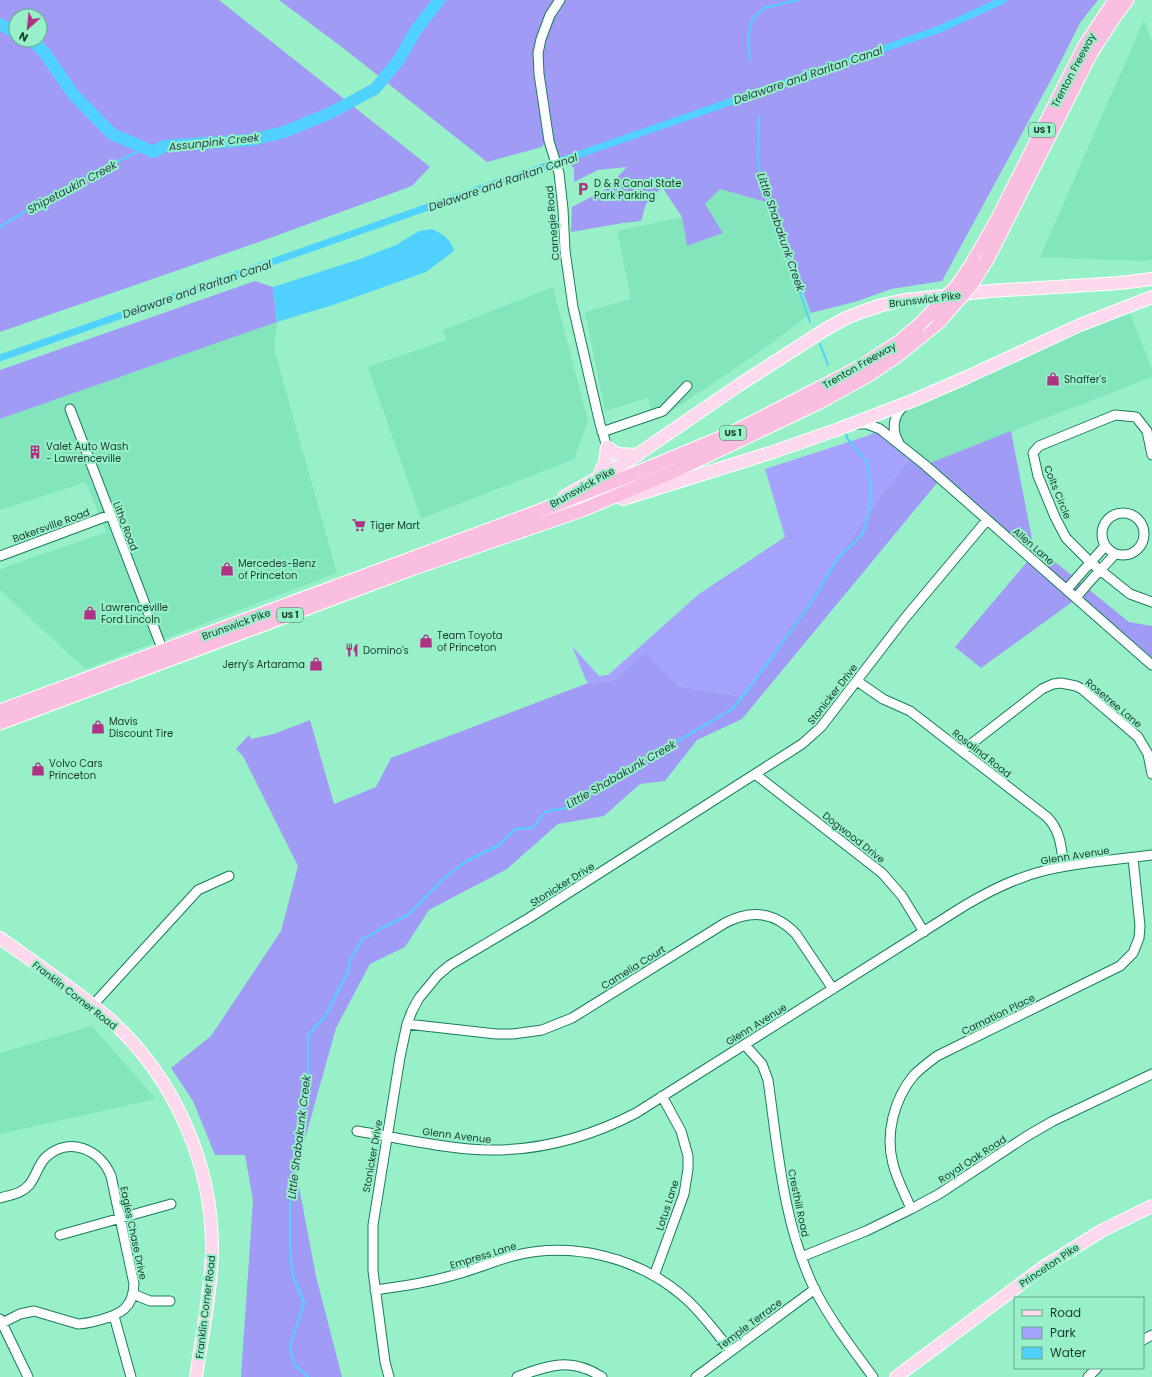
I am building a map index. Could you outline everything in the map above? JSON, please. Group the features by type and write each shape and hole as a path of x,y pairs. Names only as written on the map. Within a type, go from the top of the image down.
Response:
{"highway":[{"name":"Trenton Freeway","path":"534,513 730,434 862,366 899,342 918,326 956,286 973,262 998,218 1084,47 1115,0"},
{"name":"Trenton Freeway","path":"582,510 675,471 818,403 867,376 897,356 939,322 972,284 988,258 1088,59 1102,34 1127,0"},
{"name":"Brunswick Pike","path":"0,723 414,568 582,510"},
{"name":"Brunswick Pike","path":"0,711 534,513"}],"main road":[{"name":"Brunswick Pike","path":"534,513 638,455 733,389 826,329 846,318 864,311 905,300 990,291 1120,284 1152,278"},
{"name":"Brunswick Pike","path":"582,510 750,459 836,430 965,378 1080,325 1152,297"},
{"path":"598,478 605,462 607,447 617,454 638,455"},
{"name":"Franklin Corner Road","path":"0,938 108,1018 127,1037 154,1069 170,1093 186,1125 200,1165 209,1207 212,1249 210,1281 196,1377"},
{"name":"Princeton Pike","path":"896,1377 1042,1268 1103,1230 1152,1206"}],"street":[{"name":"Carnegie Road","path":"560,0 546,23 539,45 538,63 540,87 549,141 559,173 563,209 565,251 571,295 602,432 607,447"},
{"path":"602,432 663,411 687,386"},
{"path":"901,446 897,439 894,425 898,412 908,402"},
{"name":"Litho Road","path":"70,409 163,651"},
{"name":"Colts Circle","path":"1152,455 1147,431 1136,417 1115,415 1039,446 1032,453 1038,476 1066,538 1090,562 1130,594 1152,602"},
{"name":"Allen Lane","path":"852,424 867,424 875,426 928,467 1152,665"},
{"path":"1121,513 1128,514 1140,521 1143,527 1143,541 1135,552 1129,555 1122,556 1114,554 1105,546 1102,539 1104,525 1108,519 1114,515 1121,513"},
{"name":"Bakersville Road","path":"0,556 110,515"},
{"name":"Stonicker Drive","path":"389,1377 385,1362 375,1290 372,1254 373,1224 400,1057 407,1024 412,1011 428,986 450,965 529,918 811,737 821,727 905,618 987,520"},
{"path":"1067,589 1105,546"},
{"path":"1076,598 1114,554"},
{"name":"Rosalind Road","path":"857,681 883,699 910,711 1052,822 1060,836 1064,866"},
{"name":"Rosetree Lane","path":"962,751 1042,689 1053,684 1068,684 1082,689 1138,737 1148,754 1152,774"},
{"name":"Dogwood Drive","path":"755,774 882,873 902,896 924,932"},
{"name":"Glenn Avenue","path":"357,1131 469,1149 513,1150 559,1143 596,1132 624,1119 662,1096 975,900 1000,886 1029,875 1064,866 1152,855"},
{"name":"Carnation Place","path":"911,1209 896,1174 890,1150 891,1124 894,1111 905,1087 923,1066 937,1056 1120,966 1127,960 1137,946 1140,929 1133,858"},
{"path":"92,1006 198,890 229,876"},
{"name":"Camelia Court","path":"407,1024 496,1034 528,1033 548,1028 572,1018 725,923 739,917 754,914 774,918 790,927 833,989"},
{"name":"Cresthill Road","path":"745,1045 762,1064 768,1080 785,1198 790,1222 801,1257 815,1289 838,1329 873,1377"},
{"name":"Royal Oak Road","path":"801,1257 866,1231 911,1209 945,1190 1027,1136 1053,1121 1150,1078"},
{"name":"Lotus Lane","path":"654,1276 684,1194 688,1169 688,1156 681,1131 662,1096"},
{"name":"Eagles Chase Drive","path":"0,1198 18,1193 29,1186 40,1164 52,1152 67,1147 82,1148 96,1154 108,1168 111,1176 134,1284 133,1294 126,1308 114,1316 85,1324 78,1324 70,1323 34,1311 1,1321 28,1377"},
{"path":"60,1235 171,1204"},
{"name":"Empress Lane","path":"375,1290 422,1284 460,1274 513,1256 546,1251 571,1251 602,1256 622,1261 669,1285 699,1312 731,1351"},
{"name":"Temple Terrace","path":"696,1377 815,1289"},
{"path":"133,1294 150,1301 170,1301"},
{"path":"114,1316 131,1377"},
{"path":"517,1377 545,1367 566,1364 584,1368 602,1377"},
{"path":"1088,1377 1096,1369"}],"shaded area":[{"path":"0,0 219,0 430,167 412,186 259,242 0,332"},
{"path":"279,0 1098,0 1080,23 1059,65 942,281 891,289 858,301 811,313 769,203 720,189 705,204 723,233 687,246 682,217 662,187 646,204 641,221 571,232 572,207 606,189 627,167 598,170 574,182 574,168 544,143 542,147 487,162 347,51"},
{"path":"1144,20 1152,42 1152,260 1143,261 1040,257"},
{"path":"720,189 769,203 811,313 768,346 667,414 654,418 648,398 605,411 585,312 631,299 617,231 682,217 687,246 723,233 705,204"},
{"path":"255,281 273,287 277,322 0,419 0,370"},
{"path":"553,287 588,421 574,459 421,519 368,367 446,340 443,330"},
{"path":"1127,306 1152,369 1152,377 925,465 896,438 898,412"},
{"path":"277,322 274,349 337,573 85,669 0,590 0,569 106,532 86,482 0,510 0,419"},
{"path":"1011,431 1033,544 1129,622 1152,626 1152,661 1079,597 981,668 955,647 1032,556 942,477 742,719 697,740 665,781 640,784 604,816 558,824 507,869 429,910 405,947 370,964 336,1028 296,1171 316,1276 342,1377 241,1377 253,1200 245,1155 215,1155 193,1101 171,1068 211,1036 281,931 298,866 243,756 236,749 249,735 251,739 274,734 310,720 334,804 376,787 391,758 588,683 613,681 645,653 679,686 742,697 877,501 912,455 925,465"},
{"path":"92,1026 156,1099 0,1134 0,1053"}],"green space":[{"path":"885,428 912,455 877,501 742,697 679,686 645,654 613,681 588,683 572,646 599,676 608,675 699,594 785,537 765,469 867,436"}],"water":[{"path":"431,229 446,237 451,243 454,251 426,272 333,305 277,322 273,287 360,259 396,245 419,231"}],"waterway":[{"name":"Assunpink Creek","path":"40,48 73,94 112,134 154,152 164,146 251,140 284,132 328,114 375,89 398,61 416,30 439,0"},
{"name":"Little Shabakunk Creek","path":"750,60 748,37 752,20 764,8 798,0"},
{"name":"Delaware and Raritan Canal","path":"0,358 940,29 1003,0"},
{"name":"Assunpink Creek","path":"0,24 8,28"},
{"name":"Little Shabakunk Creek","path":"759,117 758,161 761,181 780,224 791,266 810,322"},
{"name":"Shipetaukin Creek","path":"0,227 59,191 145,148"},
{"name":"Little Shabakunk Creek","path":"820,344 828,365"},
{"name":"Little Shabakunk Creek","path":"308,1377 294,1364 290,1346 304,1303 293,1276 290,1249 290,1196 298,1138 308,1088 308,1035 324,1018 348,972 350,960 362,940 408,915 443,879 465,862 499,845 515,829 533,828 545,812 565,808 732,709 748,690 813,600 838,558 862,535 869,513 871,489 867,462 847,438 845,430"}],"place":[{"name":"D & R Canal State Park Parking","path":"583,189"},
{"name":"Shaffer's","path":"1053,379"},
{"name":"Valet Auto Wash - Lawrenceville","path":"35,452"},
{"name":"Tiger Mart","path":"359,525"},
{"name":"Mercedes-Benz of Princeton","path":"227,569"},
{"name":"Lawrenceville Ford Lincoln","path":"90,613"},
{"name":"Team Toyota of Princeton","path":"426,641"},
{"name":"Domino's","path":"352,650"},
{"name":"Jerry's Artarama","path":"316,664"},
{"name":"Mavis Discount Tire","path":"98,727"},
{"name":"Volvo Cars Princeton","path":"38,769"}]}
